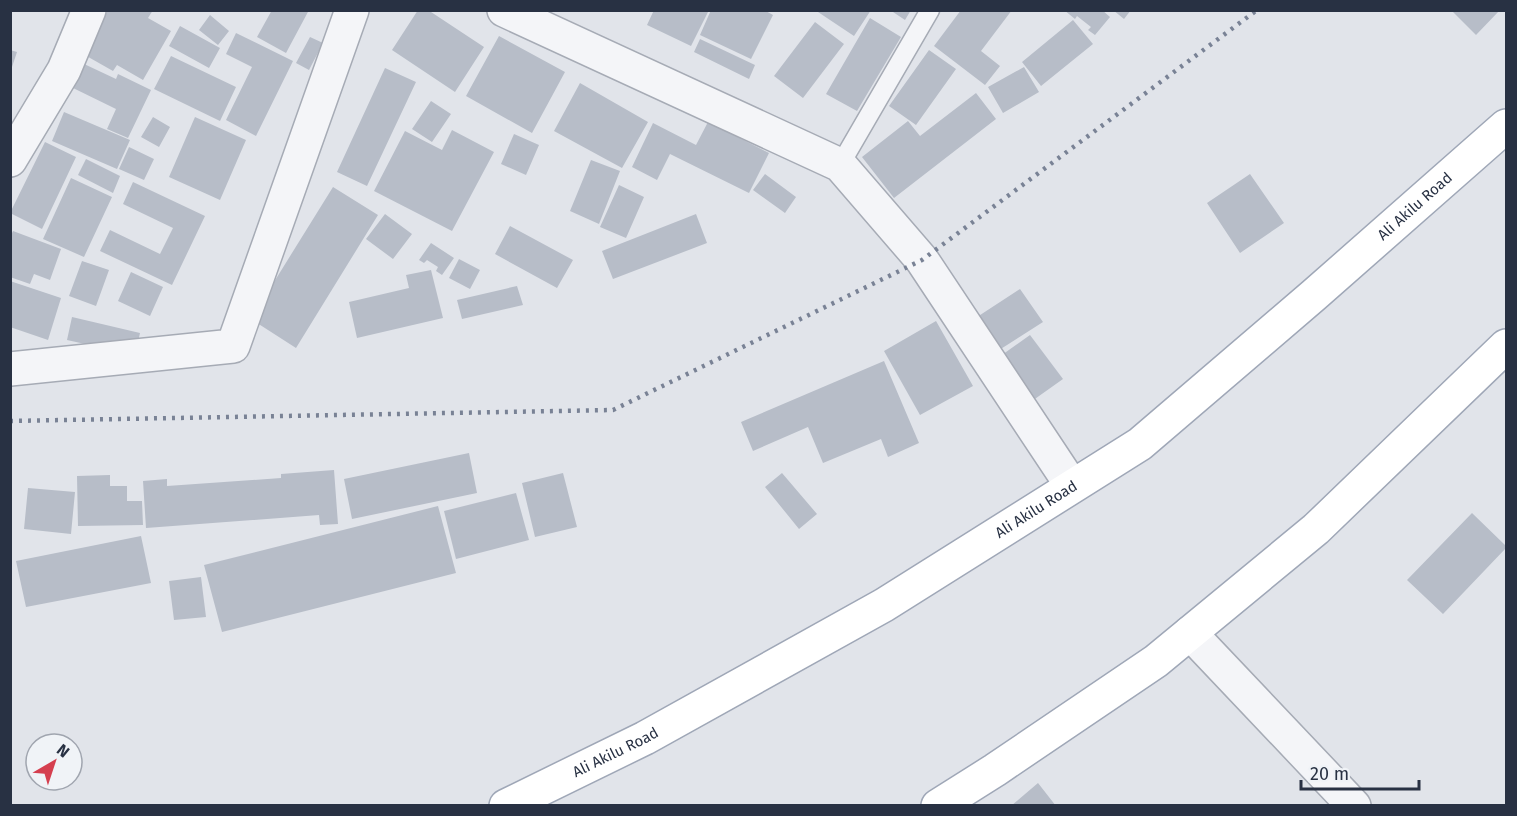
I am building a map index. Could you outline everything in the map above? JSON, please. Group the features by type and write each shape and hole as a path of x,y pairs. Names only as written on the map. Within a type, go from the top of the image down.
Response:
{"main road":[{"name":"Ali Akilu Road","path":"506,806 645,738 884,605 1140,444 1506,126"},
{"path":"938,806 1156,661 1316,529 1506,346"}],"street":[{"path":"10,160 64,70 89,10"},
{"path":"10,369 233,346 352,10"},
{"path":"504,10 840,165 922,260 1072,486"},
{"path":"1190,633 1354,806"}],"lane":[{"path":"840,165 930,10"}],"building":[{"path":"108,10 153,10 148,18 171,31 143,80 117,65 113,71 83,54"},
{"path":"272,10 309,10 286,53 257,37"},
{"path":"418,10 428,10 484,47 455,92 392,50"},
{"path":"654,10 709,10 691,46 647,25"},
{"path":"711,10 764,10 773,15 751,59 700,35"},
{"path":"815,10 871,10 854,36"},
{"path":"890,10 911,10 905,20"},
{"path":"961,10 1012,10 981,51 1000,66 985,85 934,46"},
{"path":"1064,10 1102,10 1110,17 1095,35 1088,30 1091,27 1077,16 1075,19"},
{"path":"1113,10 1131,10 1124,19"},
{"path":"1451,10 1500,10 1476,35"},
{"path":"210,15 229,31 218,45 199,30"},
{"path":"870,18 901,37 857,111 826,94"},
{"path":"1073,20 1093,44 1041,86 1022,62"},
{"path":"815,22 844,44 803,98 774,76"},
{"path":"180,26 220,48 209,68 169,46"},
{"path":"236,33 293,61 256,136 226,120 252,67 226,54"},
{"path":"499,36 565,72 532,133 466,96"},
{"path":"310,37 323,43 309,70 296,63"},
{"path":"700,39 755,65 749,79 694,52"},
{"path":"10,50 17,52 11,70 10,70"},
{"path":"929,50 956,69 916,125 889,106"},
{"path":"171,56 236,87 220,121 154,89"},
{"path":"82,63 116,79 118,74 151,90 128,138 107,129 116,109 71,87"},
{"path":"1024,67 1039,92 1003,113 988,87"},
{"path":"385,68 416,82 367,186 337,172"},
{"path":"580,83 648,122 622,168 554,131"},
{"path":"976,93 996,119 894,198 862,157 908,121 920,136"},
{"path":"431,101 451,114 432,142 412,129"},
{"path":"64,112 130,140 117,169 52,141"},
{"path":"153,117 170,127 159,147 141,137"},
{"path":"195,117 246,140 220,200 169,177"},
{"path":"708,122 769,153 749,193 670,154 657,180 632,167 653,123 696,145"},
{"path":"452,130 494,152 452,231 374,191 405,131 442,150"},
{"path":"514,134 539,145 526,175 501,164"},
{"path":"45,142 76,157 42,229 10,213"},
{"path":"129,147 154,159 144,180 119,169"},
{"path":"86,159 120,176 113,193 78,175"},
{"path":"591,160 620,171 599,224 570,211"},
{"path":"765,174 796,197 785,213 753,190"},
{"path":"1250,174 1284,223 1240,253 1207,203"},
{"path":"71,178 112,197 84,257 43,239"},
{"path":"133,182 205,216 172,285 100,251 110,230 160,254 173,228 123,204"},
{"path":"619,185 644,197 626,238 600,227"},
{"path":"333,187 378,215 296,348 251,319"},
{"path":"385,214 412,234 393,259 366,239"},
{"path":"696,214 707,243 613,279 602,251"},
{"path":"510,226 573,260 557,288 495,254"},
{"path":"13,231 61,249 50,280 34,274 30,284 10,277 10,237"},
{"path":"431,243 454,258 442,275 436,271 438,267 427,260 424,263 419,260"},
{"path":"459,259 480,270 470,289 449,278"},
{"path":"82,261 109,270 96,306 69,296"},
{"path":"431,270 443,318 357,338 349,302 409,288 406,275"},
{"path":"131,272 163,287 150,316 118,301"},
{"path":"10,281 61,298 48,340 10,327"},
{"path":"517,286 523,305 462,319 457,300"},
{"path":"1020,289 1043,322 996,352 974,319"},
{"path":"72,317 140,333 135,355 67,340"},
{"path":"936,321 973,386 920,415 884,351"},
{"path":"1030,335 1063,379 1032,401 999,357"},
{"path":"884,361 919,443 888,457 881,439 823,463 808,427 753,451 741,422"},
{"path":"469,453 477,493 352,519 344,479"},
{"path":"334,470 338,524 320,525 319,515 146,528 143,481 167,479 167,486 281,478 281,474"},
{"path":"563,473 577,527 535,537 522,483"},
{"path":"782,473 817,514 799,529 765,487"},
{"path":"110,475 110,486 127,486 127,501 142,501 143,525 78,526 77,476"},
{"path":"28,488 75,492 71,534 24,529"},
{"path":"516,493 529,540 456,559 444,511"},
{"path":"438,506 456,573 222,632 204,565"},
{"path":"1472,513 1506,548 1443,614 1407,580"},
{"path":"141,536 151,583 26,607 16,561"},
{"path":"201,577 206,617 174,620 169,581"},
{"path":"1038,783 1056,806 1011,806"}],"railway":[{"path":"10,421 613,410 922,260 1257,10"}]}
